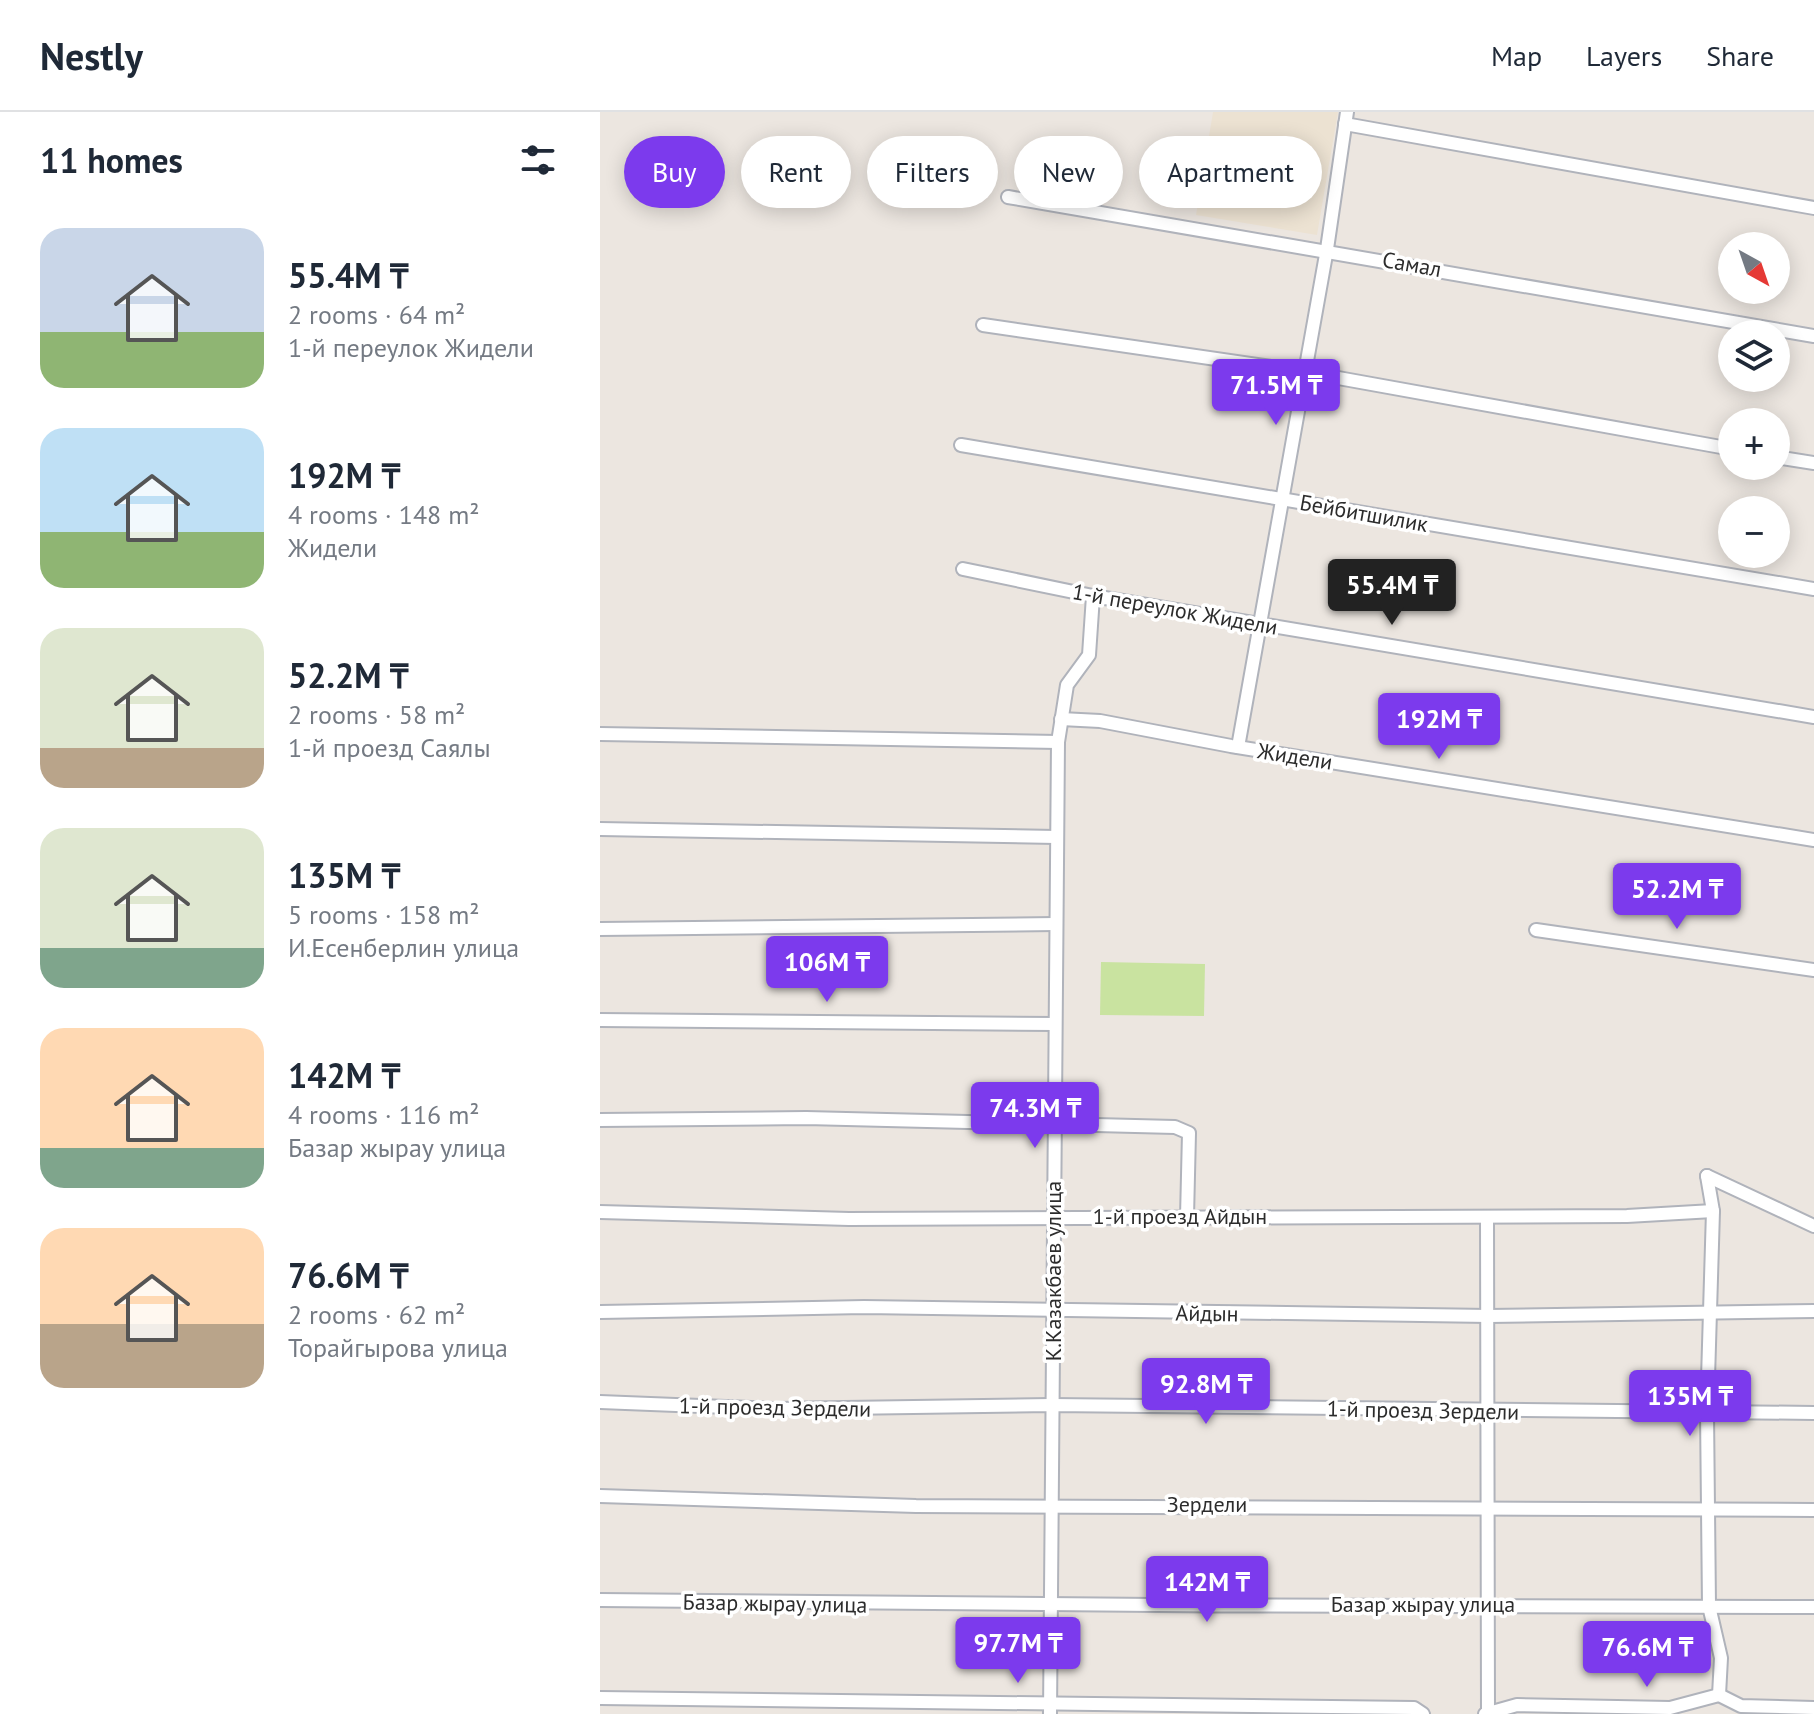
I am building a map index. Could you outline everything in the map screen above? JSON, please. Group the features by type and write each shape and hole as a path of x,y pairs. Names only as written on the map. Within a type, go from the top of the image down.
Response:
{"street":[{"path":"1238,747 1327,249 1346,118 1814,208"},
{"name":"Самал","path":"1008,197 1327,249 1814,336"},
{"path":"983,325 1305,372 1718,446"},
{"name":"Бейбитшилик","path":"961,445 1814,589"},
{"path":"1790,459 1814,463"},
{"name":"1-й переулок Жидели","path":"963,569 1258,625 1578,675 1814,717"},
{"name":"К.Казакбаев улица","path":"1050,1709 1058,742 1067,685 1089,655 1093,596"},
{"name":"Жидели","path":"1061,719 1100,721 1238,747 1814,840"},
{"path":"600,734 1058,742"},
{"path":"600,829 1056,837"},
{"path":"600,929 1056,924"},
{"path":"1536,930 1814,970"},
{"path":"600,1020 1055,1024"},
{"path":"600,1120 1053,1121 1184,1129 1189,1133 1187,1217"},
{"path":"1724,1714 1721,1658 1709,1606 1707,1412 1713,1211 1707,1176 1814,1226"},
{"name":"1-й проезд Айдын","path":"600,1212 849,1219 1487,1217 1713,1211"},
{"path":"1487,1217 1487,1713 1517,1705 1670,1708 1725,1698 1741,1706 1814,1708"},
{"name":"Айдын","path":"600,1312 864,1307 1489,1316 1814,1311"},
{"name":"1-й проезд Зердели","path":"600,1402 774,1409 1051,1405 1814,1413"},
{"name":"Зердели","path":"600,1496 748,1503 1814,1510"},
{"name":"Базар жырау улица","path":"600,1600 1050,1607 1486,1603 1814,1607"},
{"path":"600,1698 1050,1709 1414,1708 1423,1714"}],"shaded area":[{"path":"1213,112 1338,112 1322,206 1322,136 1209,136"},
{"path":"1197,208 1322,208 1317,235 1196,215"}],"green space":[{"path":"1101,962 1205,964 1204,1016 1100,1015"}]}
